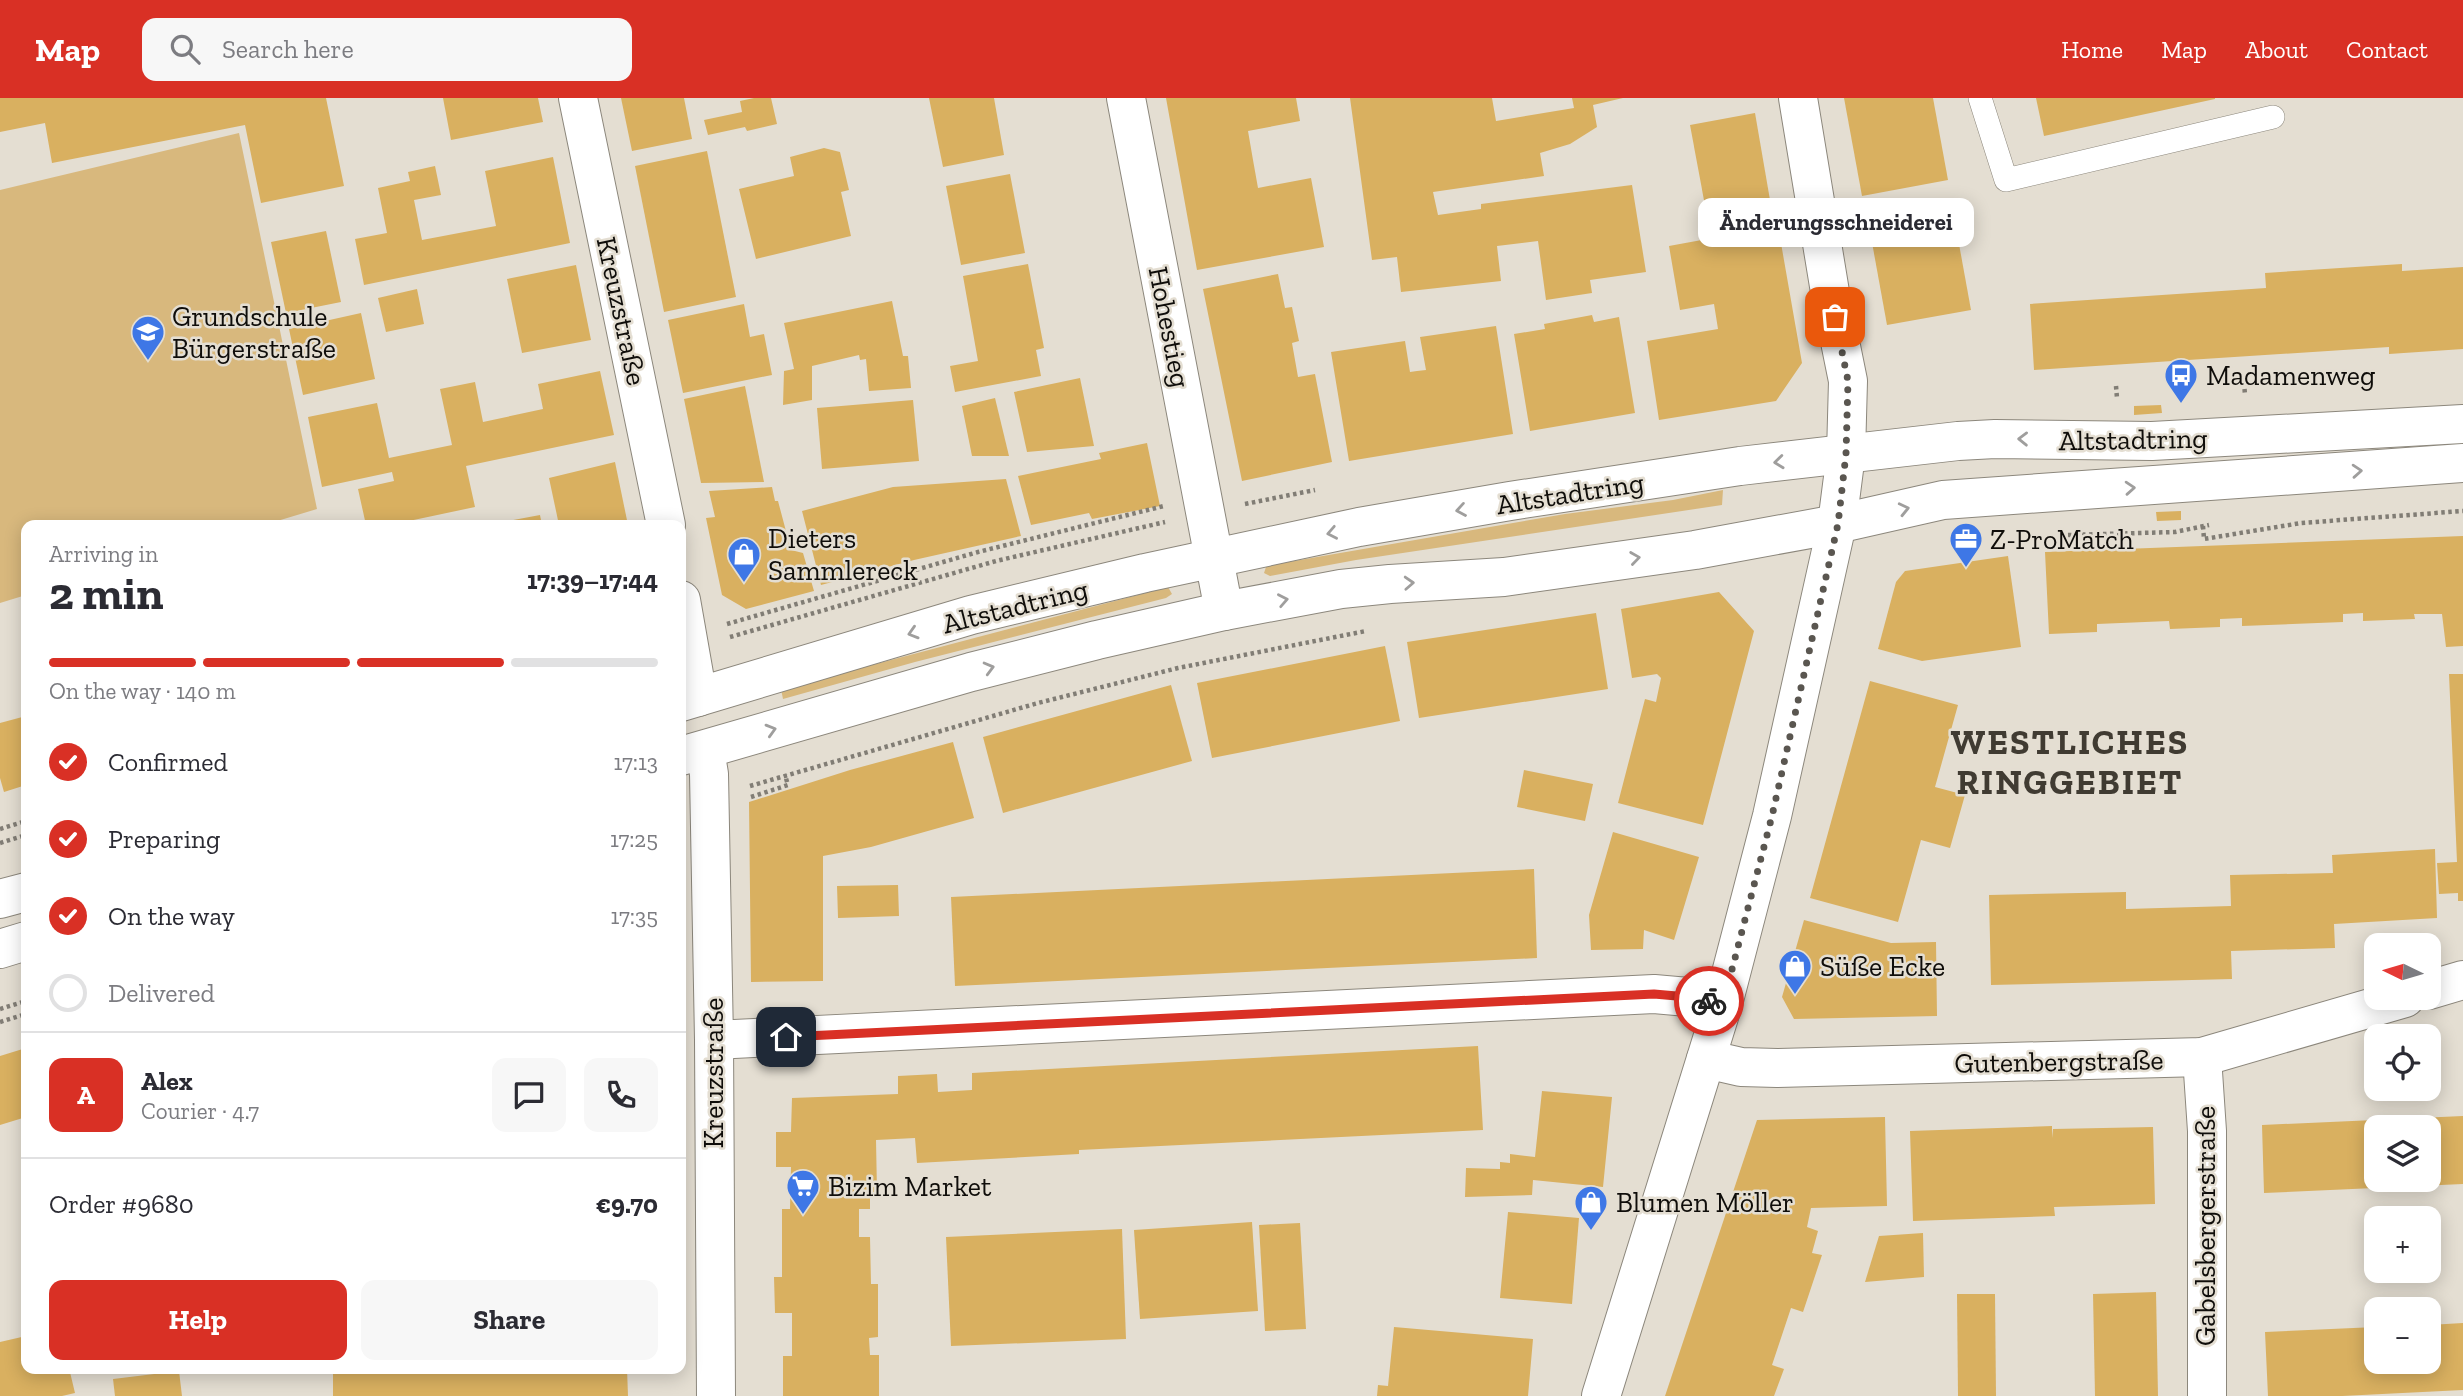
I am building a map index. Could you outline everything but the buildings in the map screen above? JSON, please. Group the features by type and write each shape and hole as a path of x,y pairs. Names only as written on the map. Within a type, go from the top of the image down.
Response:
{"street":[{"name":"Kreuzstraße","path":"578,98 665,520"},
{"name":"Hohestieg","path":"1126,98 1224,611"},
{"path":"1601,1396 1723,1004 1772,816 1838,524 1846,454 1848,381 1830,292 1798,98"},
{"name":"Altstadtring","path":"689,700 971,615 1215,557 1359,527 1510,501 1740,466 1982,440 2152,441 2463,424"},
{"name":"Altstadtring","path":"693,753 971,672 1097,640 1224,611 1341,589 1504,577 1591,565 1838,524 1943,500 2463,463"},
{"path":"686,627 690,649 689,700"},
{"name":"Kreuzstraße","path":"693,753 709,774 716,1396"},
{"path":"0,899 21,893"},
{"path":"0,949 21,943"},
{"path":"2441,986 2463,980"},
{"path":"714,1040 1654,994 1723,1004"},
{"name":"Gutenbergstraße","path":"1706,1059 1741,1067 1777,1068 2202,1057 2364,1010"},
{"name":"Gabelsbergerstraße","path":"2202,1057 2207,1131 2207,1396"}],"lane":[{"path":"1980,98 2006,180 2273,117"}],"path":[{"path":"2244,382 2245,394"},
{"path":"2116,386 2117,393"},
{"path":"720,626 978,552 1165,506"},
{"path":"2203,527 2204,539 2301,523 2463,511"},
{"path":"2076,536 2076,544"},
{"path":"690,649 969,568 1095,538"},
{"path":"742,800 788,785 785,775 1038,704 1178,668 1367,631"},
{"path":"0,829 21,823"},
{"path":"0,843 21,837"},
{"path":"0,1009 21,1003"},
{"path":"0,1022 21,1016"}],"shaded area":[{"name":"Grundschule Bürgerstraße","path":"239,133 317,509 281,520 21,520 21,597 0,603 0,190"},
{"path":"1723,490 1722,505 1356,560 1270,576 1264,573 1266,567 1271,565 1565,514 1673,500"},
{"path":"1168,587 1172,594 1166,598 915,662 783,699 781,689"}],"way so far":[{"path":"1709,1001 1723,1004 1772,816 1838,524 1846,454 1848,381 1835,317"}],"place":[{"name":"Änderungsschneiderei","path":"1835,317"},
{"name":"Grundschule Bürgerstraße","path":"148,362"},
{"name":"Madamenweg","path":"2181,405"},
{"name":"Z-ProMatch","path":"1966,569"},
{"name":"Dieters Sammlereck","path":"744,584"},
{"name":"Süße Ecke","path":"1795,996"},
{"name":"Bizim Market","path":"803,1216"},
{"name":"Blumen Möller","path":"1591,1232"}],"district":[{"name":"WESTLICHES RINGGEBIET","path":"2070,762"}],"route":[{"path":"786,1037 1654,994 1709,1001"}]}
